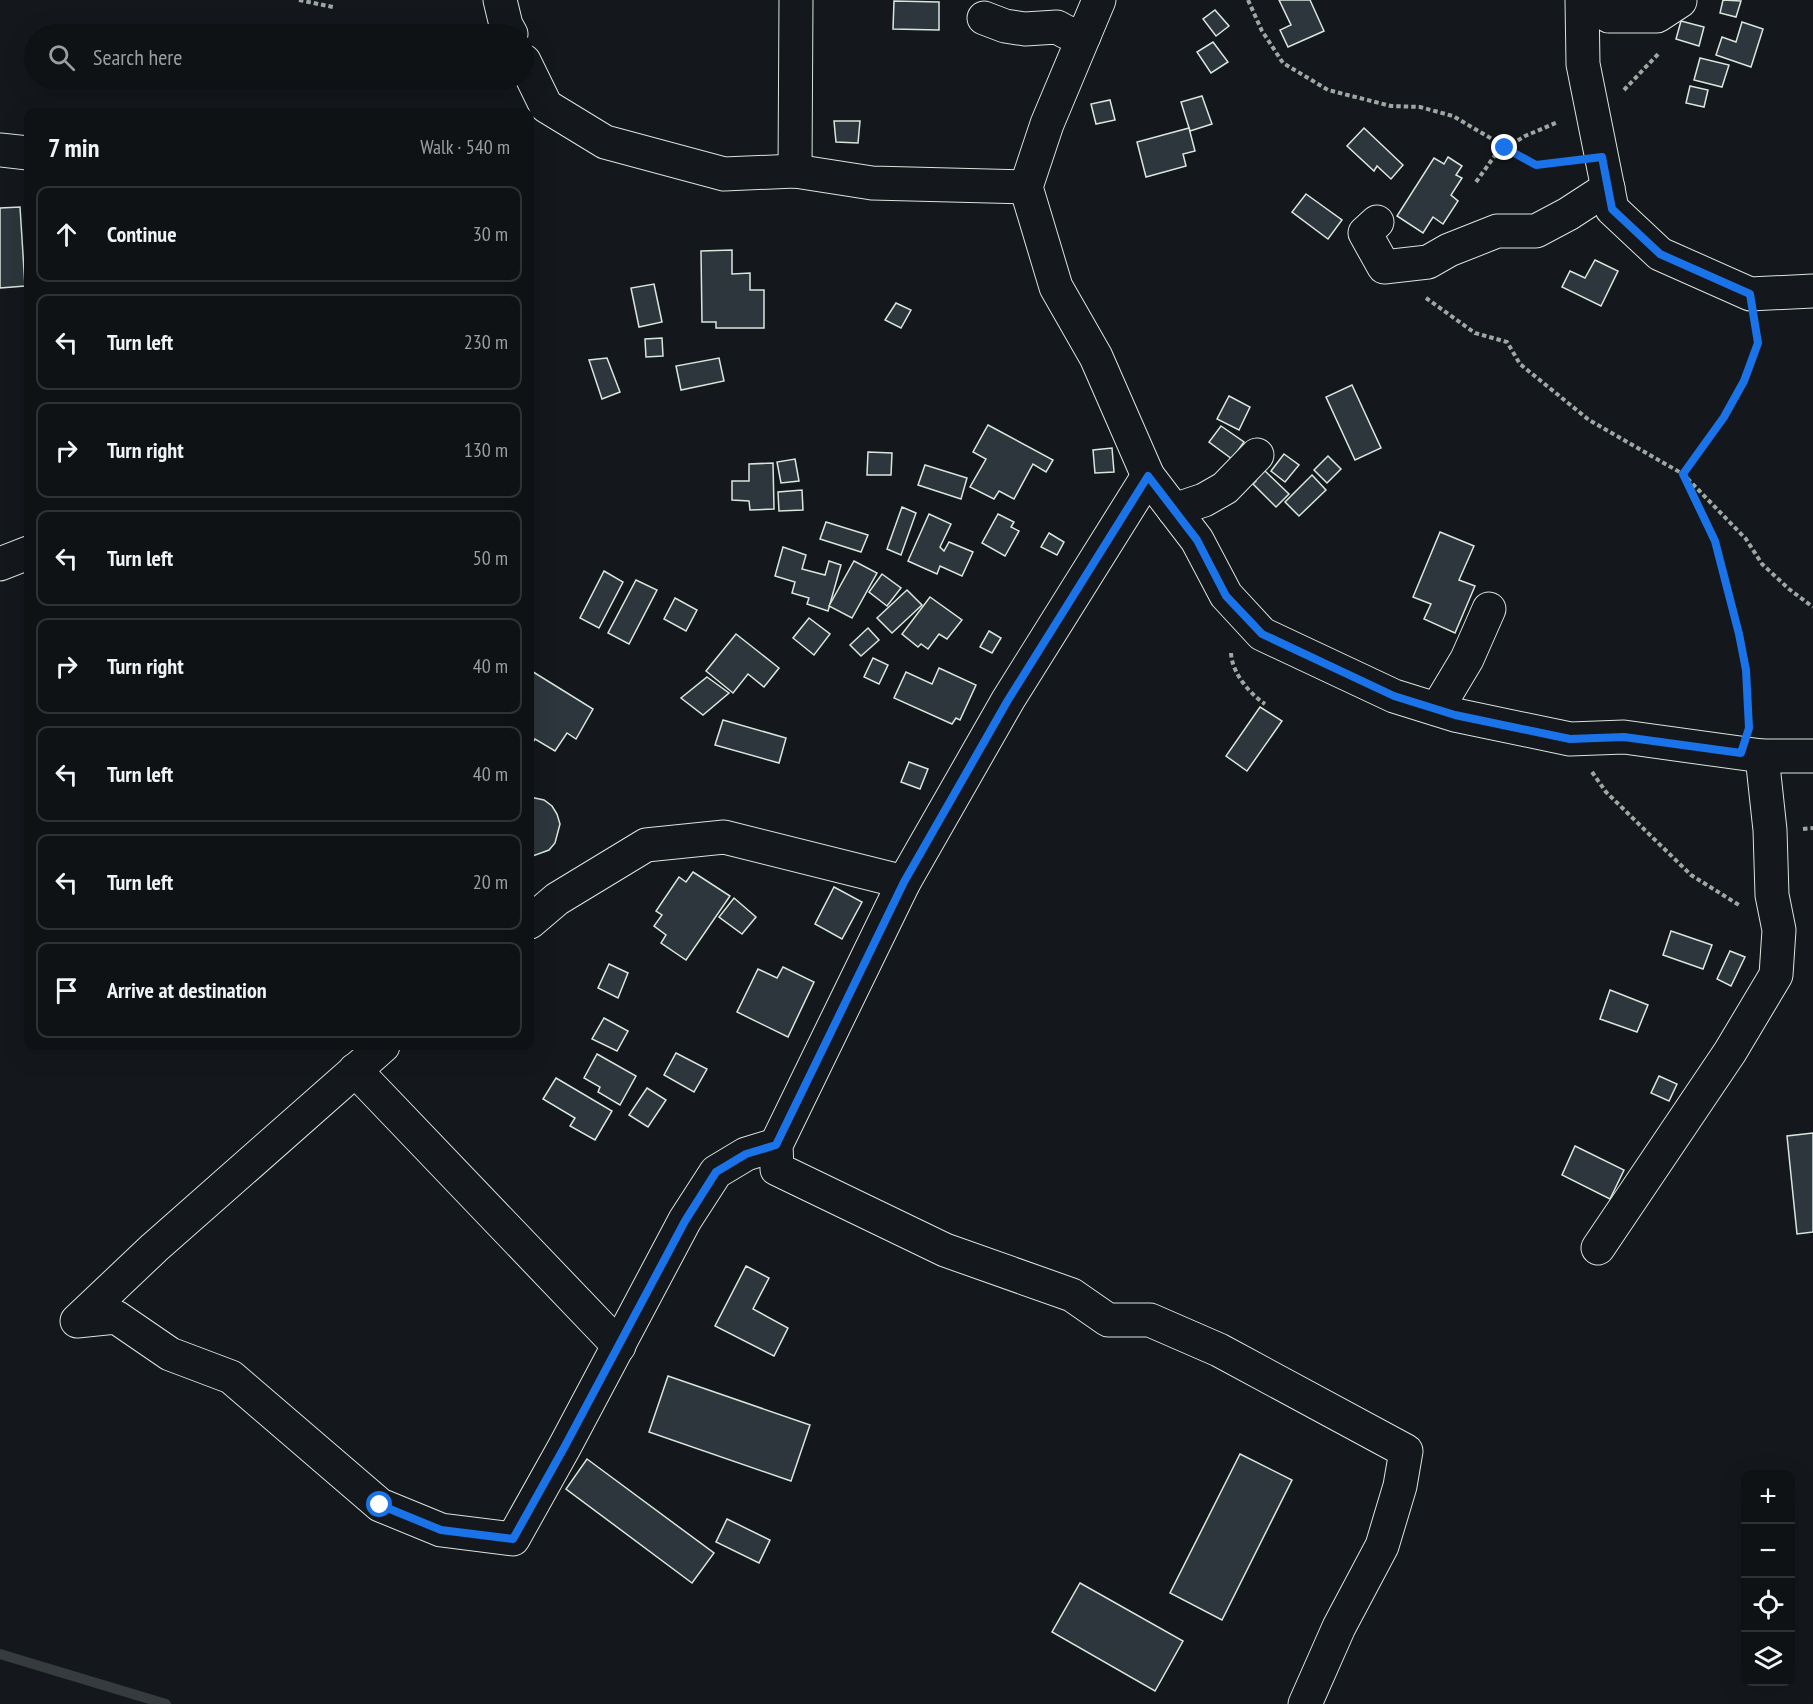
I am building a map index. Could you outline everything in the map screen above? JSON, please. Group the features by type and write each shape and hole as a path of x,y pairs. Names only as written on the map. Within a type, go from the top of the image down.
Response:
{"street":[{"path":"500,0 506,24"},
{"path":"795,171 796,0"},
{"path":"1099,0 1047,124 1026,187 1056,287 1096,357 1148,476 1197,540 1226,596 1262,634 1394,696 1437,709 1570,739 1624,737 1752,755 1813,756"},
{"path":"1582,0 1583,64 1612,209 1660,254 1750,294 1813,291"},
{"path":"1589,0 1609,16 1657,16 1680,1"},
{"path":"984,18 1005,26 1025,29 1057,27 1065,32 1084,36"},
{"path":"532,90 538,114 605,142 724,174 795,171 872,183 1026,187"},
{"path":"0,150 24,153"},
{"path":"1377,222 1365,233 1384,267 1428,262 1449,250 1497,231 1536,231 1568,214 1608,188"},
{"path":"1174,510 1204,500 1225,488 1257,455"},
{"path":"1148,476 1008,700 904,882 776,1145 777,1169 945,1250 1072,1295 1108,1320 1150,1320 1219,1350 1406,1451 1400,1485 1382,1546 1339,1627 1305,1704"},
{"path":"0,564 24,555"},
{"path":"1437,709 1467,659 1489,609"},
{"path":"1598,1248 1730,1052 1776,975 1779,930 1772,896 1770,830 1752,755"},
{"path":"534,919 557,899 646,845 724,837 904,882"},
{"path":"378,1050 154,1248 77,1321 116,1317 170,1354 231,1377 380,1505 441,1530 513,1539 680,1229 716,1172 746,1154 776,1145"},
{"path":"355,1070 619,1346"}],"path":[{"path":"299,0 333,7"},
{"path":"1248,0 1262,31 1283,63 1328,90 1391,106 1420,107 1453,116 1536,165 1602,157"},
{"path":"1476,182 1496,154 1505,148 1525,136 1561,121 1591,103 1628,88 1665,46"},
{"path":"1401,265 1424,297 1475,333 1507,342 1520,364 1589,420 1683,474 1746,539 1762,564 1789,590 1813,607"},
{"path":"1683,474 1724,417 1758,343 1750,294"},
{"path":"1683,474 1715,541 1739,634 1746,670 1752,755"},
{"path":"1570,739 1606,792 1691,875 1779,930"}],"building":[{"path":"1279,0 1310,0 1324,31 1288,47 1280,30 1291,25"},
{"path":"1723,0 1741,1 1736,17 1720,13"},
{"path":"894,1 939,2 939,30 893,29"},
{"path":"1215,10 1229,26 1216,36 1203,19"},
{"path":"1681,21 1704,27 1699,46 1676,39"},
{"path":"1742,22 1763,29 1751,67 1716,55 1722,37 1736,42"},
{"path":"1213,42 1228,62 1211,73 1197,52"},
{"path":"1700,58 1729,65 1722,87 1694,80"},
{"path":"1690,86 1708,90 1704,107 1686,103"},
{"path":"1202,96 1212,124 1190,131 1181,102"},
{"path":"1110,100 1115,120 1096,124 1091,104"},
{"path":"834,121 860,121 858,143 836,142"},
{"path":"1189,128 1195,151 1183,154 1186,166 1146,177 1137,142"},
{"path":"1364,128 1403,165 1391,179 1377,166 1374,171 1347,146"},
{"path":"1448,157 1462,166 1456,175 1462,178 1451,195 1458,201 1443,224 1433,217 1423,233 1397,216 1434,158 1444,164"},
{"path":"1306,194 1342,220 1328,239 1292,212"},
{"path":"20,207 24,286 0,288 0,208"},
{"path":"732,250 732,274 750,273 750,290 764,290 764,328 716,328 716,322 702,322 701,251"},
{"path":"1595,260 1618,271 1601,306 1562,287 1570,271 1585,278"},
{"path":"654,284 662,322 639,327 631,288"},
{"path":"896,303 911,310 901,328 885,320"},
{"path":"662,338 663,356 646,357 645,339"},
{"path":"607,358 620,392 602,399 589,360"},
{"path":"719,358 724,381 681,390 676,366"},
{"path":"1352,385 1381,448 1355,460 1326,397"},
{"path":"1229,396 1250,407 1239,430 1217,419"},
{"path":"988,425 1053,460 1046,472 1033,464 1014,499 999,491 994,499 970,487 986,459 973,452"},
{"path":"1221,426 1244,442 1232,459 1209,442"},
{"path":"1112,448 1114,472 1095,473 1093,450"},
{"path":"868,452 892,453 891,475 867,475"},
{"path":"1284,454 1299,465 1285,482 1271,471"},
{"path":"1328,456 1341,469 1327,483 1314,470"},
{"path":"795,459 799,481 781,483 777,462"},
{"path":"773,463 774,509 750,510 749,501 732,500 732,481 749,481 749,464"},
{"path":"925,465 967,478 961,499 918,485"},
{"path":"1265,471 1289,494 1276,507 1253,484 1256,481 1250,476"},
{"path":"1312,475 1326,490 1299,516 1285,502"},
{"path":"802,490 803,510 779,511 778,492"},
{"path":"902,507 916,513 901,555 887,549"},
{"path":"929,514 951,524 940,547 944,551 949,542 973,552 962,576 940,566 937,574 908,561"},
{"path":"998,514 1014,522 1011,527 1019,531 1005,556 982,543"},
{"path":"826,522 868,535 861,552 820,539"},
{"path":"1440,532 1474,546 1459,580 1475,586 1455,633 1424,619 1431,604 1413,597"},
{"path":"1049,533 1064,542 1057,555 1041,547"},
{"path":"783,547 806,555 802,569 825,575 829,561 841,565 828,611 807,604 809,598 792,593 795,582 775,576"},
{"path":"854,561 877,573 852,618 829,606"},
{"path":"604,571 623,582 599,628 580,618"},
{"path":"882,574 901,588 887,606 869,592"},
{"path":"636,580 657,590 629,644 608,633"},
{"path":"907,590 922,605 892,633 877,618"},
{"path":"930,597 962,620 947,639 939,634 928,649 921,644 918,647 902,634"},
{"path":"675,598 697,610 686,631 664,619"},
{"path":"809,618 830,634 814,655 793,638"},
{"path":"868,628 879,640 861,656 850,645"},
{"path":"989,631 1001,638 992,653 980,647"},
{"path":"736,634 779,668 764,687 748,674 733,693 706,671"},
{"path":"873,658 888,665 879,684 864,677"},
{"path":"939,668 976,685 960,720 956,718 952,724 894,698 906,672 932,684"},
{"path":"534,672 593,709 576,739 567,733 555,751 535,739 534,741"},
{"path":"707,677 729,693 703,715 681,698"},
{"path":"1260,707 1282,721 1247,771 1226,756"},
{"path":"723,720 786,738 779,763 715,745"},
{"path":"909,762 928,769 920,789 901,782"},
{"path":"534,798 544,800 552,806 560,824 555,843 549,850 534,856"},
{"path":"693,872 730,896 686,960 661,943 666,935 654,926 662,915 656,911 679,877 686,882"},
{"path":"834,887 862,902 842,939 815,924"},
{"path":"734,898 756,917 742,934 719,917"},
{"path":"1671,931 1712,945 1703,969 1663,955"},
{"path":"1730,951 1745,957 1731,986 1717,979"},
{"path":"609,964 628,973 618,998 598,988"},
{"path":"783,967 814,982 788,1037 737,1012 758,969 777,978"},
{"path":"1610,990 1648,1005 1637,1032 1600,1019"},
{"path":"604,1018 628,1031 617,1051 592,1039"},
{"path":"676,1053 707,1069 694,1092 664,1075"},
{"path":"597,1054 636,1076 620,1105 598,1092 600,1087 584,1078"},
{"path":"1659,1076 1677,1084 1669,1101 1651,1093"},
{"path":"556,1078 612,1111 595,1140 570,1126 575,1118 543,1099"},
{"path":"647,1088 666,1100 648,1127 629,1115"},
{"path":"1813,1133 1813,1232 1797,1234 1787,1136"},
{"path":"1575,1146 1624,1170 1610,1199 1562,1175"},
{"path":"746,1266 769,1278 753,1309 788,1328 774,1356 715,1326"},
{"path":"668,1376 810,1425 791,1481 649,1432"},
{"path":"1240,1454 1292,1480 1222,1620 1170,1593"},
{"path":"587,1459 714,1553 692,1583 566,1489"},
{"path":"727,1519 770,1540 759,1563 716,1542"},
{"path":"1080,1583 1183,1641 1155,1691 1052,1632"}],"waterway":[{"path":"0,1654 166,1704"}],"route":[{"path":"380,1505 441,1530 513,1539 685,1221 716,1172 746,1154 776,1145 904,882 1008,700 1148,476 1197,540 1226,596 1262,634 1394,696 1455,715 1570,739 1624,737 1741,753 1749,728 1746,670 1739,634 1715,541 1683,474 1724,417 1744,381 1758,343 1750,294 1660,254 1612,209 1602,157 1536,165 1505,148"}]}
